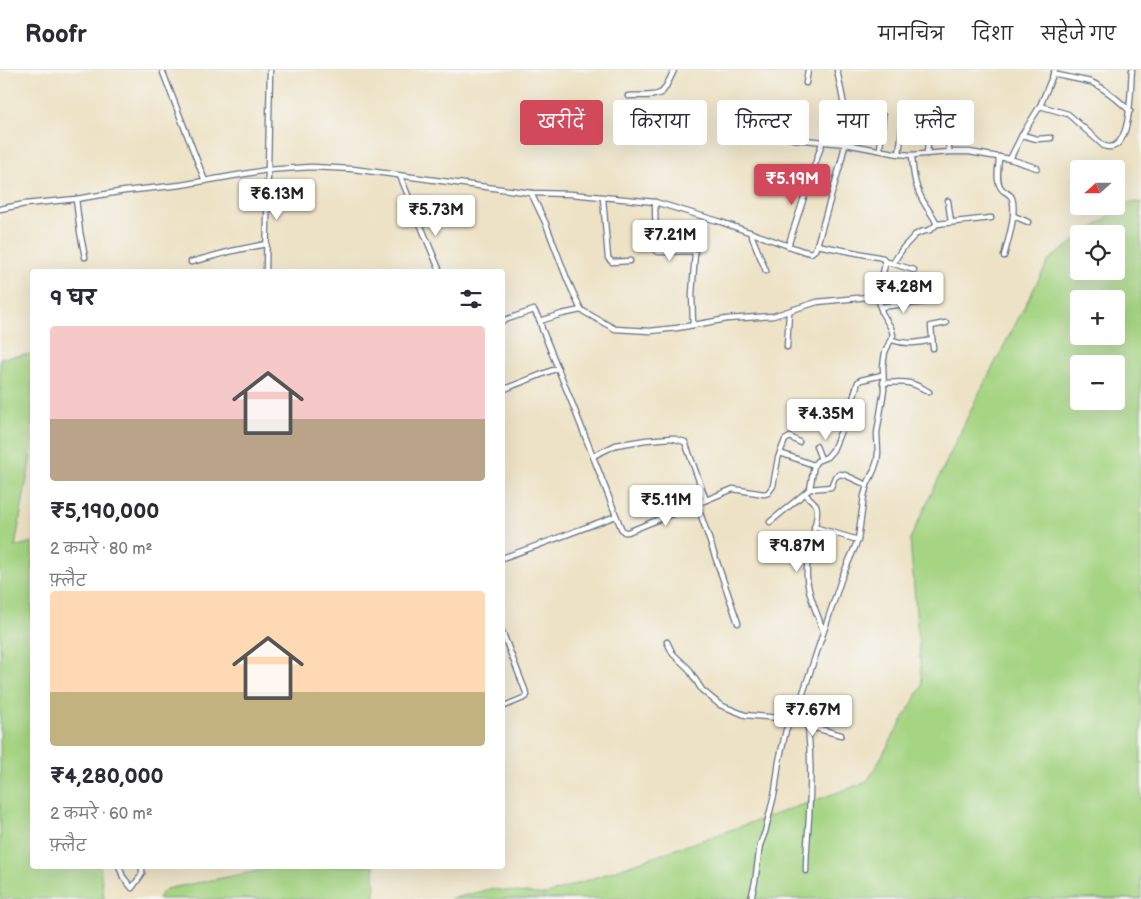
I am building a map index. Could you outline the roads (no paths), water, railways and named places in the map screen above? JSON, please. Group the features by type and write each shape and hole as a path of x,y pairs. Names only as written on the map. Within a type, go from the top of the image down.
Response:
{"street":[{"path":"162,70 205,181"},
{"path":"266,269 270,70"},
{"path":"628,96 660,94 674,70"},
{"path":"806,83 808,70"},
{"path":"837,70 843,100"},
{"path":"1040,106 1068,114 1104,146 1115,145 1122,136 1128,120 1132,70"},
{"path":"1010,159 1040,106 1054,72 1096,84 1130,111"},
{"path":"1022,135 1037,139 1051,138"},
{"path":"788,246 821,145"},
{"path":"0,209 25,204 180,185 267,170 331,167 531,193 655,202 718,221 811,253 815,250 846,145"},
{"path":"852,145 912,155 969,152 1010,159 1037,168"},
{"path":"880,145 880,150"},
{"path":"899,154 900,145"},
{"path":"927,154 928,145"},
{"path":"949,145 949,152"},
{"path":"912,155 915,182 937,224"},
{"path":"999,158 998,176 1001,189 1011,197 1014,216 1004,256"},
{"path":"400,176 439,268"},
{"path":"531,193 546,224 581,310 615,329 650,331 677,328 727,319 763,317 789,312 817,302 878,296"},
{"path":"604,198 608,258 612,262 630,261"},
{"path":"76,199 80,237 85,257"},
{"path":"948,201 951,222"},
{"path":"655,202 656,251 693,251 695,253 692,294 693,325"},
{"path":"1014,216 1028,222"},
{"path":"893,262 915,235 930,230 937,224 991,218"},
{"path":"750,232 766,271"},
{"path":"191,262 266,244"},
{"path":"816,245 880,257 884,261 893,262 914,270"},
{"path":"751,899 760,845 775,791 784,737 800,702 842,578 858,540 864,496 877,461 877,433 883,395 882,375 885,352 893,335 893,331 884,318 878,296 884,261"},
{"path":"880,307 925,302"},
{"path":"505,320 534,310 624,532 674,514 732,489 768,494 773,486 780,453 786,438 792,438 800,442"},
{"path":"540,321 581,310"},
{"path":"788,347 789,312"},
{"path":"933,348 932,326 946,323"},
{"path":"892,340 902,343 932,340"},
{"path":"505,389 558,368"},
{"path":"810,489 814,465 817,461 830,454 835,446 850,409 858,382 882,375"},
{"path":"883,383 906,382 916,384 929,392"},
{"path":"593,456 616,445 646,440 672,438 685,442 706,500"},
{"path":"816,446 820,459"},
{"path":"780,453 814,465"},
{"path":"770,522 810,489 830,486 835,477 840,474 845,474 867,485"},
{"path":"804,494 817,507 809,550 807,578 809,590 824,631"},
{"path":"668,499 674,514"},
{"path":"696,504 738,623"},
{"path":"505,557 616,516"},
{"path":"814,527 858,540"},
{"path":"505,638 527,695 505,706"},
{"path":"667,642 674,654 688,668 702,690 720,704 745,715 791,719 841,735"},
{"path":"806,871 811,772 808,726"},
{"path":"120,869 132,888 142,874 142,869"}]}
